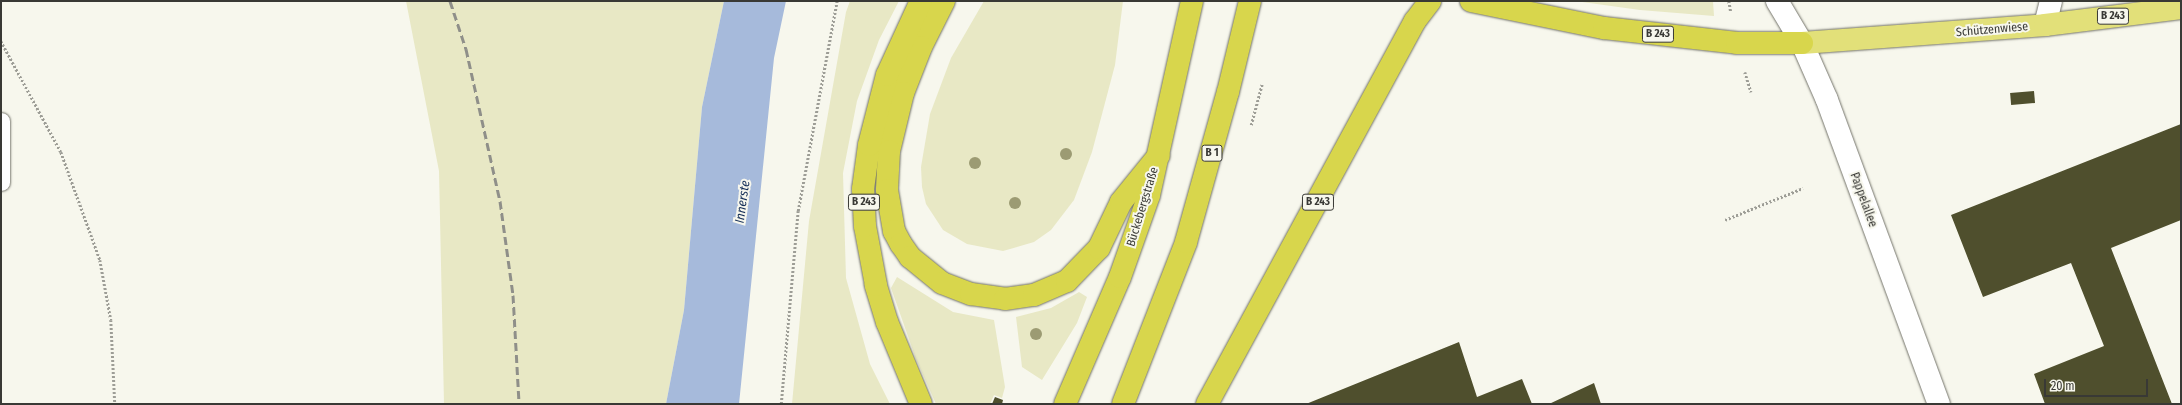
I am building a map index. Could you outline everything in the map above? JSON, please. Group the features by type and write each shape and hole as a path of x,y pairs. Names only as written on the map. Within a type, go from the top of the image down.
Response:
{"highway":[{"name":"B 243","path":"921,1 887,75 869,145 863,189 865,226 876,285 887,322 921,404"},
{"path":"944,1 921,47 903,93 889,151 887,190 894,231 901,244 910,257 942,283 971,294 1005,299 1034,295 1062,284 1078,272 1099,248 1121,202 1159,155"},
{"name":"Bückebergstraße","path":"1065,404 1120,277 1149,195 1192,1"},
{"name":"B 243","path":"1207,404 1415,21 1430,1"},
{"name":"B 243","path":"1471,1 1604,28 1737,43 1802,43"},
{"name":"B 1","path":"1123,404 1186,242 1223,114 1250,2"}],"main road":[{"name":"Schützenwiese","path":"1802,43 2045,25 2181,8"}],"street":[{"name":"Pappelallee","path":"1777,1 1802,43 1827,100 1939,404"},
{"path":"2045,25 2051,1"}],"lane":[{"path":"1,121 1,182"}],"path":[{"path":"781,404 798,211 837,1"},
{"path":"1,41 61,152 100,260 111,320 115,404"},
{"path":"1725,220 1803,188"}],"green space":[{"path":"406,1 724,1 702,107 684,310 666,404 444,404 439,171"},
{"path":"850,1 899,1 879,40 857,101 843,173 846,278 870,364 890,404 792,404 809,221 846,12"},
{"path":"984,1 1123,1 1115,65 1092,152 1074,200 1051,230 1034,242 1003,251 967,244 943,230 926,204 922,187 921,167 930,114 951,58"},
{"path":"1575,1 1713,1 1714,16 1640,10"},
{"path":"897,277 953,312 994,320 1005,387 1002,398 994,395 990,404 936,404 916,359 891,288"},
{"path":"1079,292 1087,297 1077,323 1042,380 1022,367 1016,317 1051,308"}],"water":[{"name":"Innerste","path":"724,1 786,1 774,58 739,404 666,404 684,310 702,107"}],"building":[{"path":"2034,91 2035,103 2011,105 2010,93"},
{"path":"2181,124 2181,220 2111,248 2172,404 2045,404 2034,374 2104,346 2071,263 1983,297 1951,215"},
{"path":"1459,342 1477,397 1522,379 1532,404 1306,404"},
{"path":"1594,383 1601,404 1549,404"},
{"path":"995,397 1003,400 1002,404 992,404"}],"railway":[{"path":"450,1 466,49 500,201 513,295 519,404"}]}
